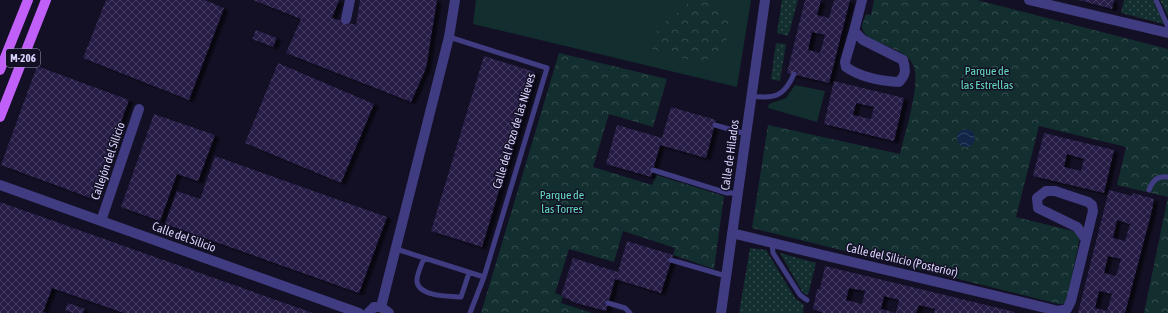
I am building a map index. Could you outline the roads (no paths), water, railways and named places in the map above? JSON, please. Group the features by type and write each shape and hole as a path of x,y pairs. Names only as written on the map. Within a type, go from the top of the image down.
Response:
{"main road":[{"name":"M-206","path":"0,70 28,0"},
{"name":"M-206","path":"0,116 46,0"}],"street":[{"path":"346,20 350,0"},
{"path":"368,313 374,307 385,310 396,249 449,37 455,0"},
{"name":"Calle de Hilados","path":"721,313 765,0"},
{"path":"854,31 863,40 903,60 906,69 903,78 899,82 888,81 853,72 846,67 846,62 854,31 862,0"},
{"path":"1029,0 1168,33"},
{"name":"Callejón del Silicio","path":"101,221 139,109"},
{"name":"Calle del Silicio","path":"0,185 360,313"},
{"path":"1046,190 1055,191 1088,202 1092,205 1093,211 1085,238 1077,227 1038,208 1037,198 1046,190"},
{"name":"Calle del Silicio (Posterior)","path":"732,232 1058,311 1067,309 1071,301 1085,238"}],"lane":[{"path":"1156,0 1168,27"},
{"name":"Calle del Pozo de las Nieves","path":"449,37 547,68 484,277 470,313"},
{"path":"751,96 767,98 775,97 782,93 791,82 794,74"},
{"path":"715,125 746,134"},
{"path":"653,170 738,194"},
{"path":"1149,190 1155,179 1168,177"},
{"path":"772,242 773,253 800,295 807,300"},
{"path":"396,249 484,277"},
{"path":"424,258 416,280 419,287 426,292 461,298 470,273"},
{"path":"671,260 726,276"},
{"path":"608,303 625,308 630,313"}],"water":[{"path":"966,129 972,132 975,138 972,144 966,147 960,144 957,138 960,132"}],"park label":[{"name":"Parque de las Estrellas","path":"987,78"},
{"name":"Parque de las Torres","path":"562,202"}]}
